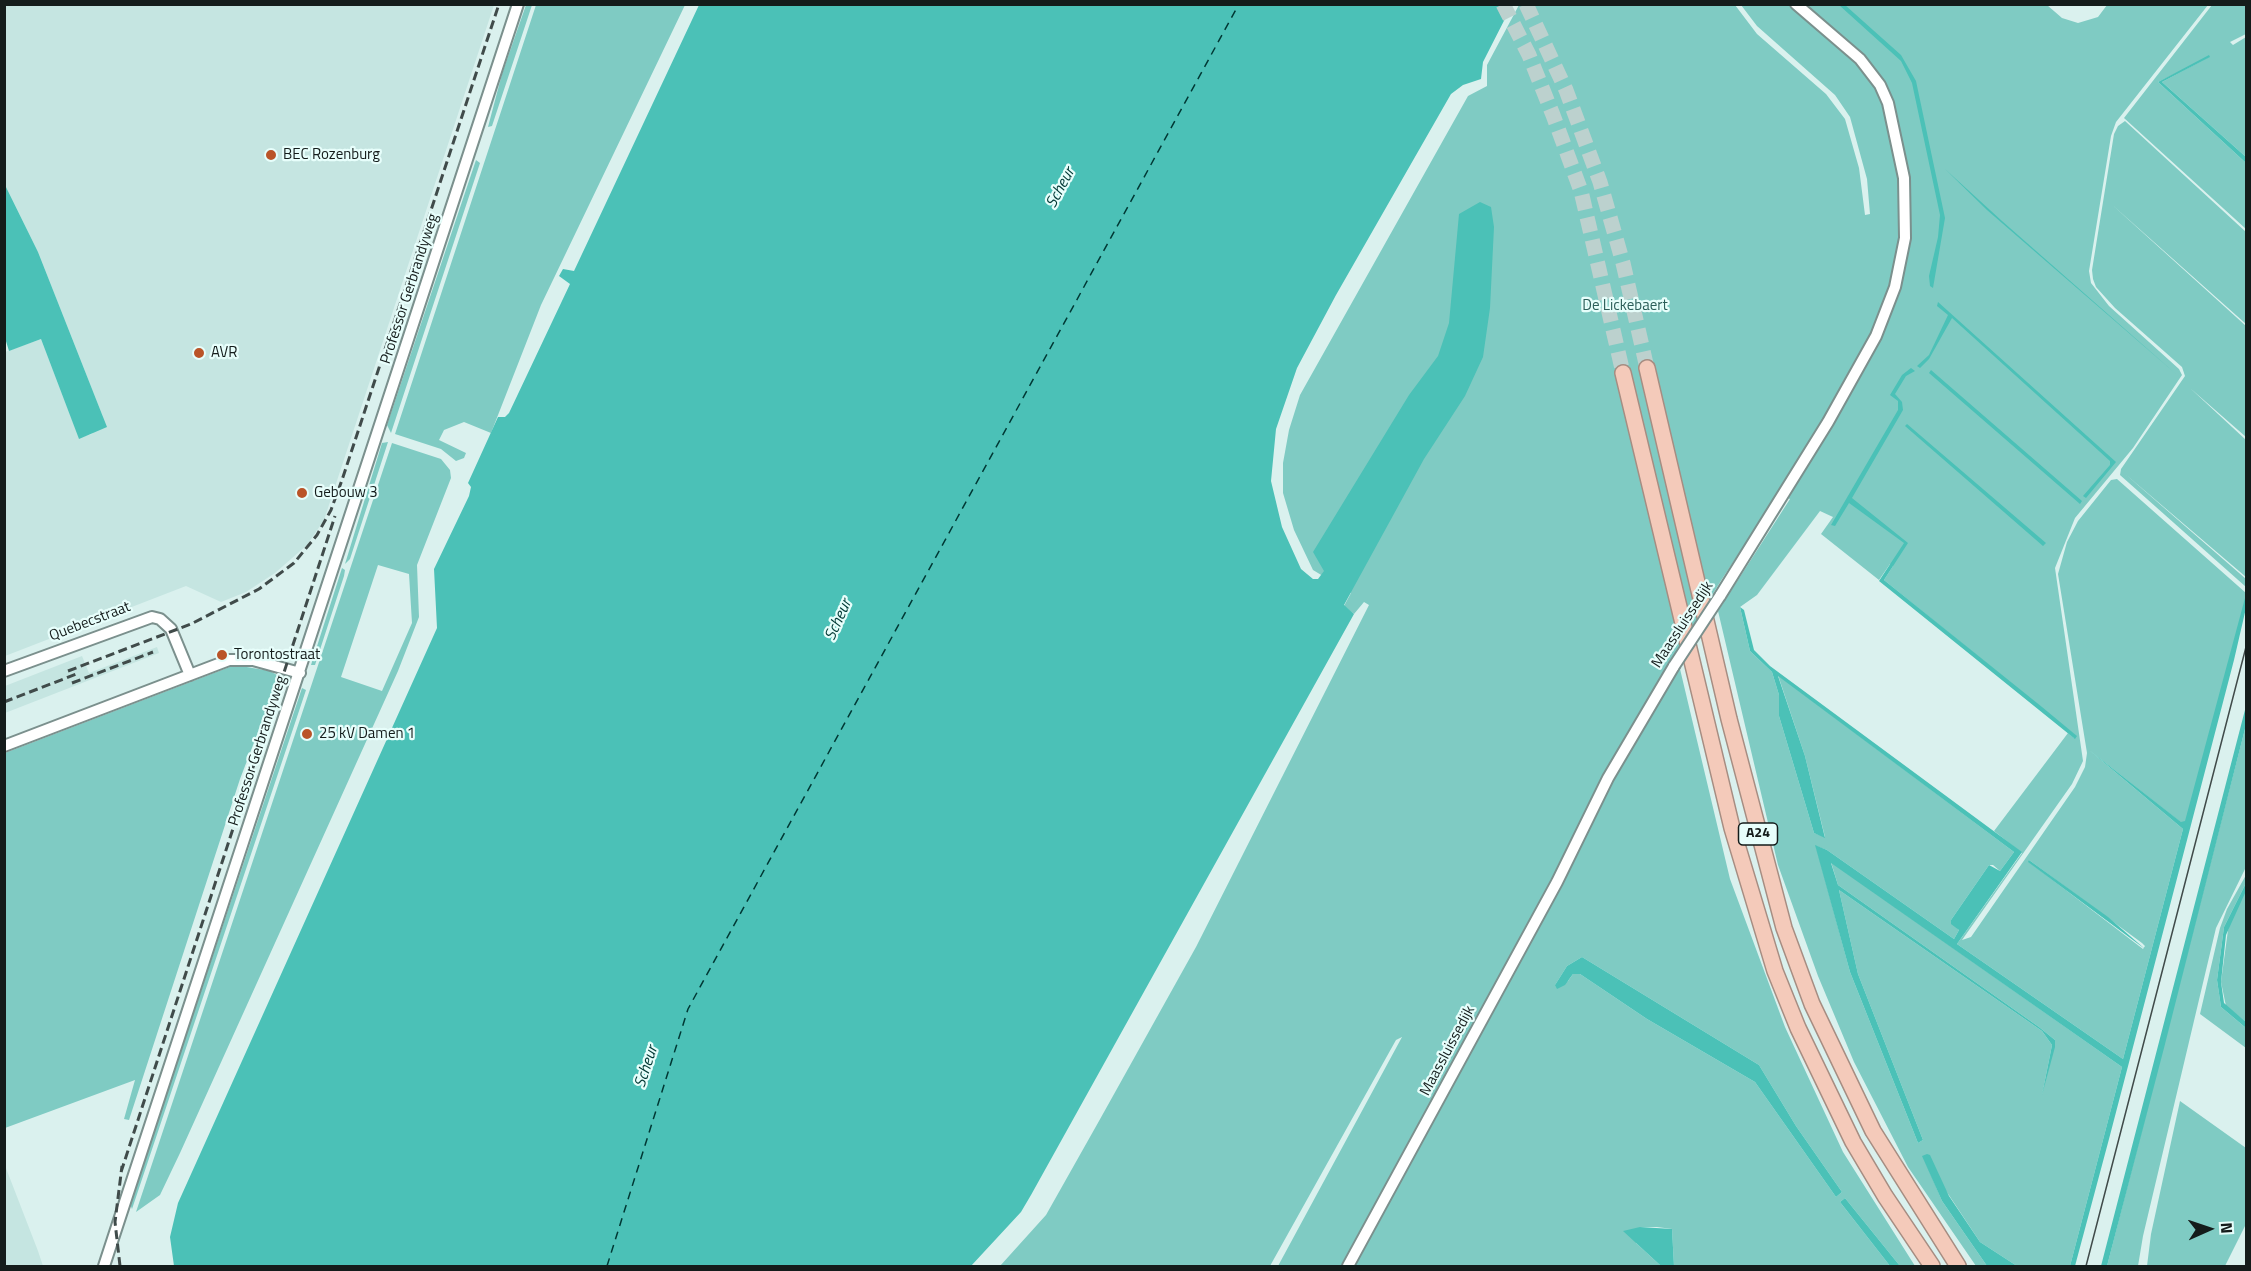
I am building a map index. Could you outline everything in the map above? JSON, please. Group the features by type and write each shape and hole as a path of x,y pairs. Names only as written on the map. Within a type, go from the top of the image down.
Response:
{"highway":[{"name":"A24","path":"1647,368 1729,719 1784,928 1812,1004 1873,1131 1958,1266"},
{"name":"A24","path":"1623,374 1732,828 1775,971 1798,1028 1853,1142 1891,1206 1932,1266"}],"street":[{"name":"Professor Gerbrandyweg","path":"104,1266 518,4"},
{"name":"Maassluissedijk","path":"1348,1266 1557,882 1608,778 1674,666 1822,431 1876,336 1895,287 1905,238 1904,178 1890,112 1880,85 1860,59 1796,4"},
{"name":"Quebecstraat","path":"4,671 152,617 160,619 171,629 190,675"},
{"path":"4,746 190,675 242,658 300,673"}],"shaded area":[{"path":"4,5 494,5 324,520 307,545 275,573 246,592 221,602 186,586 5,656 5,352 41,339 79,438 92,434 103,417 38,252 5,185"},
{"path":"157,647 159,653 5,713 5,686 82,656 89,673"},
{"path":"4,1163 38,1251 43,1266 5,1266"}],"green space":[{"path":"526,5 532,5 492,126 488,127 502,74"},
{"path":"536,5 685,5 541,305 491,433 464,422 444,430 439,440 466,453 464,458 456,461 441,449 395,434"},
{"name":"De Lickebaert","path":"1519,5 1735,5 1757,34 1826,94 1845,119 1859,168 1865,215 1870,214 1867,179 1850,117 1835,95 1757,26 1741,5 1789,5 1856,63 1876,88 1883,105 1899,179 1902,205 1910,202 1908,177 1884,83 1862,55 1804,5 2047,5 2062,18 2078,23 2098,17 2107,5 2208,5 2116,122 2111,136 2089,271 2091,283 2109,306 2179,369 2182,375 2133,448 2075,518 2055,568 2083,761 2072,784 1962,940 1971,937 2075,787 2085,767 2087,753 2058,574 2067,542 2078,521 2111,480 2117,479 2246,593 2246,603 2188,828 2089,750 2183,829 2123,1059 1957,944 2022,853 1994,831 2068,733 2074,738 2076,736 1884,580 1893,566 1890,564 1879,580 1821,534 1833,517 1820,511 1757,595 1740,607 1750,651 1772,672 1779,695 1779,716 1814,833 1825,837 1805,756 1778,675 2014,852 2000,871 1993,865 1989,865 1951,920 1959,930 1954,939 1827,850 1816,846 1850,972 1918,1143 1923,1140 1858,974 1839,890 2042,1031 2052,1045 2042,1095 2055,1040 1838,885 1831,862 2122,1067 2070,1266 2017,1266 1980,1242 1923,1156 1942,1201 1987,1266 1976,1266 1908,1167 1854,1062 1818,976 1778,865 1718,611 1790,499 1778,494 1722,579 1622,743 1563,860 1344,1266 1278,1266 1402,1037 1396,1040 1270,1266 1000,1266 1046,1215 1099,1121 1196,947 1369,605 1364,602 1354,614 1344,606 1351,593 1313,570 1294,530 1283,493 1283,463 1289,430 1300,395 1468,96 1487,86 1487,65","holes":["2029,860 2145,946 2143,949"]},
{"path":"2212,5 2246,5 2246,34 2230,42 2233,45 2246,37 2246,157 2162,82 2211,56 2158,82 2246,163 2246,229 2124,118"},
{"path":"2125,121 2246,232 2246,324 2109,202 2246,326 2246,437 2190,388 2246,440 2246,577 2124,473 2246,579 2246,587 2120,475 2121,469 2185,376 2182,367 2115,308 2096,287 2093,279 2092,270 2114,134 2118,126"},
{"path":"476,160 480,163 391,433 387,425"},
{"path":"388,442 350,559 345,564 382,443"},
{"path":"392,443 441,459 450,470 451,478 417,565 419,617 398,671 160,1195 136,1212","holes":["378,565 409,574 412,623 382,691 341,677"]},
{"path":"342,568 345,570 344,576 315,665 311,665"},
{"path":"235,665 270,671 277,675 278,680 240,779 129,1120 124,1119 135,1080 5,1128 5,753"},
{"path":"1680,669 1730,879 1785,1027 1843,1152 1915,1266 1900,1266 1845,1198 1840,1202 1890,1266 1674,1266 1672,1229 1640,1227 1636,1243 1661,1266 1354,1266 1608,787 1671,679","holes":["1582,957 1759,1065 1796,1126 1842,1192 1836,1197 1755,1082 1647,1019 1580,974 1573,974 1568,981 1555,985 1567,966"]},
{"path":"302,688 306,690 132,1209 130,1204"},
{"path":"2246,725 2246,867 2216,928 2143,1236 2138,1266 2107,1266"},
{"path":"2246,875 2246,883 2224,927 2217,980 2221,1007 2246,1028 2246,1048 2200,1014 2220,928 2227,909"},
{"path":"2246,890 2246,1022 2226,1006 2221,982 2228,930 2234,910"},
{"path":"2180,1101 2246,1148 2246,1224 2225,1266 2147,1266 2151,1234"}],"water":[{"name":"Scheur","path":"699,5 1512,5 1483,62 1481,79 1463,85 1451,94 1297,368 1276,429 1271,481 1282,527 1301,569 1313,579 1318,579 1324,571 1313,552 1409,395 1438,356 1449,323 1459,214 1480,202 1491,207 1494,227 1490,308 1483,357 1465,396 1424,459 1344,605 1354,614 1031,1195 1021,1212 971,1266 174,1266 170,1237 178,1203 437,628 434,569 469,496 471,487 468,483 498,417 505,417 509,413 570,284 559,276 563,269 574,271"},
{"path":"1839,5 1845,5 1901,55 1916,81 1945,218 1933,288 1930,286 1929,276 1938,237 1940,215 1912,83 1901,61"},
{"path":"2209,55 2210,57 2162,82 2246,157 2246,163 2158,82"},
{"path":"1945,169 2002,221 2176,374 1987,210"},
{"path":"5,185 38,252 107,427 79,439 41,339 9,351 5,338"},
{"path":"1938,302 2116,462 2086,498 2083,496 2110,465 2110,461 1952,318 1929,359 1920,368 1917,366 1929,355 1948,315 1937,306"},
{"path":"1911,368 1915,371 1906,376 1895,394 1902,402 1903,410 1852,498 1908,543 1884,580 2077,736 2075,739 1879,581 1904,543 1849,503 1835,526 1831,525 1898,410 1898,401 1890,395 1902,375"},
{"path":"1931,370 2082,501 2080,504 1929,373"},
{"path":"1907,424 2046,543 2043,546 1905,426"},
{"path":"2245,598 2246,608 2234,660 2109,1139 2075,1266 2070,1266 2122,1067 1831,863 1838,885 2055,1040 2042,1095 2052,1045 2042,1031 1839,890 1858,974 1923,1140 1918,1143 1850,972 1815,845 1827,850 1954,939 1959,930 1951,924 1951,920 1989,865 2000,871 2014,852 1778,676 1805,756 1825,838 1814,833 1779,716 1779,695 1772,672 1750,651 1740,607 1744,610 1754,650 1770,666 2022,852 1957,944 2123,1059 2183,829 2089,750 2181,822 2185,821"},
{"path":"2246,706 2246,725 2164,1048 2107,1266 2101,1266"},
{"path":"2029,860 2108,917 2145,949 2028,862"},
{"path":"2246,883 2246,891 2226,935 2221,982 2224,1003 2246,1022 2246,1028 2221,1007 2217,980 2224,927"},
{"path":"1582,957 1759,1065 1796,1126 1842,1192 1836,1197 1755,1082 1647,1019 1580,974 1573,974 1565,985 1557,989 1555,985 1567,966"},
{"path":"1930,1155 1949,1196 1980,1242 2017,1266 1987,1266 1942,1201 1922,1156"},
{"path":"1845,1198 1900,1266 1890,1266 1840,1202"},
{"path":"1640,1227 1672,1229 1674,1266 1661,1266 1623,1231"}],"ferry route":[{"path":"607,1266 688,1009 1239,4"}],"tunnel":[{"path":"1503,4 1529,55 1581,191 1623,373"},
{"path":"1526,4 1566,90 1600,182 1623,263 1647,368"}],"tram line":[{"path":"2086,1266 2246,647"}],"railway":[{"path":"68,671 191,624 259,589 294,563 317,535 331,510 342,480 499,4"},
{"path":"121,1172 335,516"},
{"path":"72,683 153,652"},
{"path":"4,702 79,673"},
{"path":"120,1266 115,1222 122,1166"}],"place":[{"name":"BEC Rozenburg","path":"271,155"},
{"name":"AVR","path":"199,353"},
{"name":"Gebouw 3","path":"302,493"},
{"name":"Torontostraat","path":"222,655"},
{"name":"25 kV Damen 1","path":"307,734"}]}
